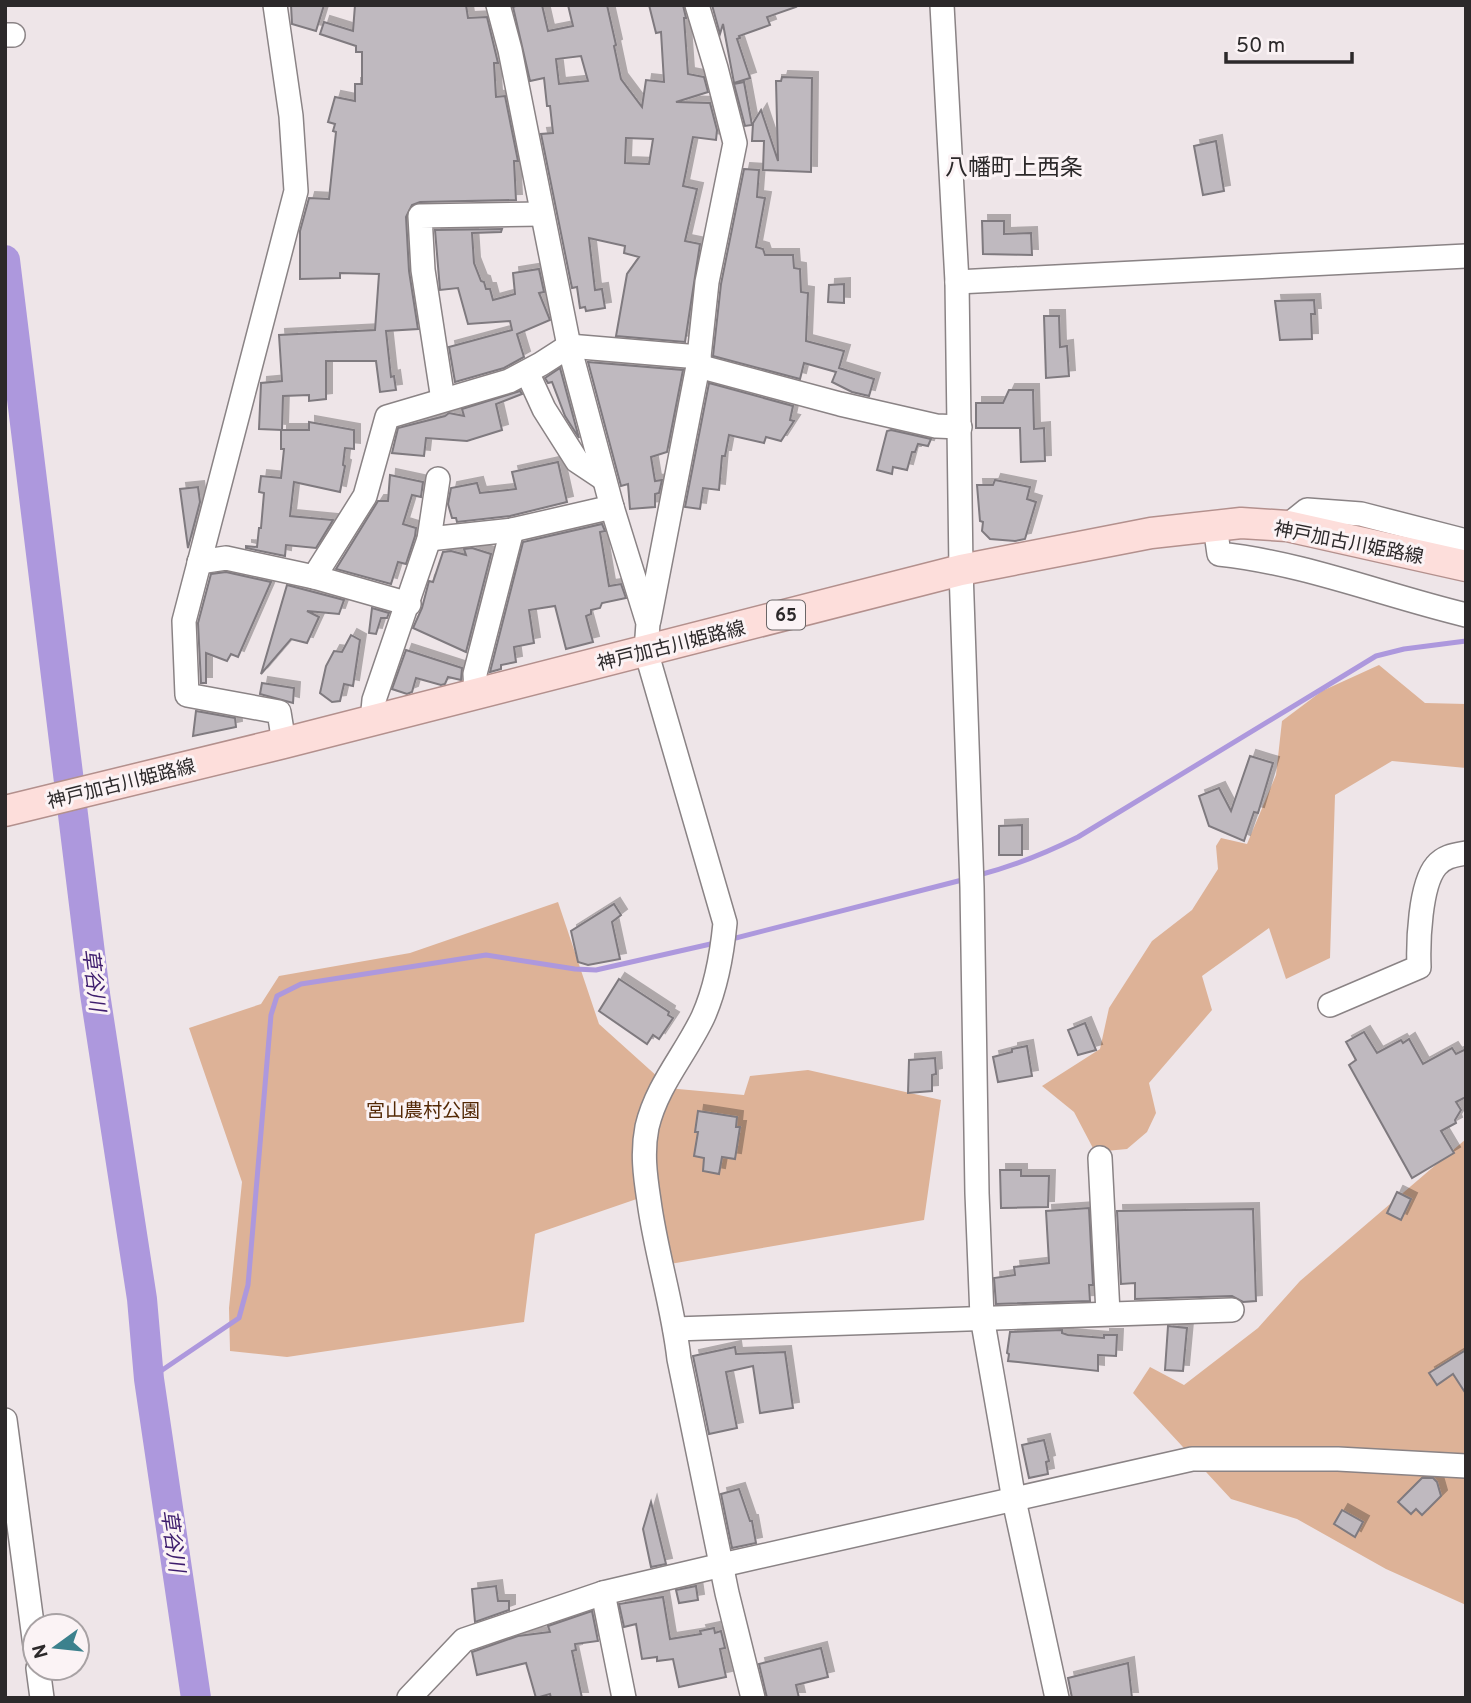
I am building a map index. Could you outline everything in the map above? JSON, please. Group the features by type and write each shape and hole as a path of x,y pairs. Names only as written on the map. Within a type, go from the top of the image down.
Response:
{"main road":[{"name":"神戸加古川姫路線","path":"5,811 476,694 647,637 961,570 1152,533 1241,523 1287,526 1466,566"}],"street":[{"path":"275,5 291,116 296,191 184,621 187,695 279,712 284,743"},
{"path":"498,5 510,50 569,346 724,923 722,955 703,1016 663,1085 648,1125 643,1158 653,1234 753,1698"},
{"path":"647,637 698,361 708,282 735,143 697,5"},
{"path":"942,5 957,282 961,570 982,1317 1014,1500 1058,1698"},
{"path":"443,400 423,270 420,216 542,214"},
{"path":"957,282 1466,256"},
{"path":"314,577 365,496 387,418 509,381 569,346 698,361 839,404 936,426 960,427"},
{"path":"527,372 544,409 577,461 604,479"},
{"path":"372,721 374,700 429,539 438,479"},
{"path":"429,539 512,530 612,507"},
{"path":"1287,526 1307,510 1361,514 1466,541"},
{"path":"1215,526 1219,554 1254,558 1336,577 1466,615"},
{"path":"476,694 475,674 512,530"},
{"path":"199,562 226,558 314,577 409,604"},
{"path":"1330,1005 1419,967 1418,935 1426,891 1435,867 1447,857 1466,853"},
{"path":"1100,1158 1108,1313"},
{"path":"675,1329 1232,1310"},
{"path":"5,1420 30,1612"},
{"path":"409,1698 464,1640 603,1593 1205,1457 1338,1459 1466,1466"},
{"path":"603,1593 624,1698"}],"green space":[{"path":"1379,665 1425,703 1466,704 1466,768 1392,761 1335,795 1330,958 1286,979 1269,928 1202,976 1212,1010 1149,1083 1156,1113 1147,1132 1127,1149 1095,1152 1074,1112 1042,1086 1100,1049 1109,1008 1152,941 1192,910 1218,869 1216,846 1221,838 1247,844 1276,775 1282,721 1322,691"},
{"name":"宮山農村公園","path":"558,902 599,1024 659,1078 642,1116 657,1192 535,1234 524,1322 287,1357 230,1351 229,1308 242,1182 189,1028 261,1004 279,976 410,953"},
{"path":"808,1070 941,1100 924,1220 670,1264 652,1154 667,1088 744,1095 750,1076"},
{"path":"1466,1139 1466,1605 1386,1569 1297,1519 1231,1499 1133,1393 1150,1367 1184,1385 1258,1328 1300,1281"}],"building":[{"path":"291,5 324,5 316,31 292,24"},
{"path":"355,5 466,5 468,18 487,17 498,63 494,63 496,97 505,96 518,161 514,161 516,200 420,202 412,205 406,217 409,271 418,329 386,331 391,377 394,376 396,390 380,392 376,361 326,361 326,399 309,401 309,395 283,396 282,430 259,429 261,383 282,381 279,335 375,330 379,274 340,273 340,278 300,279 300,231 309,198 329,199 336,132 333,131 335,124 328,122 335,97 355,101 355,84 362,84 362,52 356,52 356,46 320,34 324,22 353,31"},
{"path":"542,5 548,31 573,26 568,5 607,5 621,79 642,107 646,80 664,82 661,32 656,33 649,5 683,5 688,74 704,77 708,92 676,102 710,103 717,130 716,140 693,137 683,186 697,189 685,241 700,244 685,342 616,336 627,274 639,257 624,253 625,246 589,238 595,290 602,289 605,308 586,311 585,307 580,308 577,287 572,288 541,134 553,133 544,78 530,81 513,7","holes":["581,56 588,81 559,84 556,59","626,138 653,139 649,164 625,163"]},
{"path":"712,5 796,7 767,17 770,25 739,36 737,39 750,78 734,83 723,24 720,34"},
{"path":"782,77 812,78 811,172 763,170 764,141 752,141 753,123 761,110 778,161 776,81 781,81"},
{"path":"744,82 752,125 745,126 734,84"},
{"path":"1216,141 1224,191 1203,195 1194,146"},
{"path":"744,169 759,170 757,197 765,198 756,247 763,249 765,255 793,255 794,268 800,269 801,292 808,293 806,341 844,351 839,368 874,379 869,396 852,392 832,382 836,372 804,363 800,379 713,356 721,284"},
{"path":"982,221 1004,221 1004,234 1031,233 1032,255 983,254"},
{"path":"502,229 501,232 472,233 474,263 481,281 486,289 490,289 493,300 515,294 513,273 539,269 544,292 539,293 550,320 517,334 524,357 504,368 455,382 449,347 512,330 510,321 468,324 458,288 440,290 435,230"},
{"path":"844,284 844,303 828,302 829,285"},
{"path":"1314,300 1315,314 1311,314 1312,339 1280,340 1275,301"},
{"path":"1044,316 1059,316 1060,347 1067,346 1069,376 1046,378"},
{"path":"588,362 683,370 667,452 651,457 655,481 662,480 659,493 655,494 655,507 630,509 628,484 621,486"},
{"path":"560,368 579,438 565,416 552,382 548,383 545,378"},
{"path":"709,383 793,406 790,420 794,421 781,441 766,437 764,443 729,435 725,456 722,456 719,490 703,488 700,509 685,507"},
{"path":"1009,390 1033,390 1034,429 1044,428 1045,461 1021,462 1020,428 976,428 976,403 1003,403"},
{"path":"520,391 522,394 496,404 502,430 467,441 426,438 424,456 392,453 398,428 449,413 464,416 462,409"},
{"path":"309,422 354,430 354,449 345,448 340,492 294,482 290,516 333,520 316,548 286,545 285,556 246,548 257,547 261,528 264,493 259,492 261,476 281,478 284,449 281,449 281,430 309,430"},
{"path":"887,431 931,439 928,446 918,444 915,452 912,452 907,470 893,467 892,474 877,470"},
{"path":"558,462 567,502 510,516 457,522 456,518 452,518 448,504 451,488 477,483 480,493 516,489 512,472"},
{"path":"390,475 423,482 421,497 412,495 403,524 416,528 415,536 406,564 398,562 391,584 336,569 378,501 388,501"},
{"path":"995,480 1030,487 1027,499 1036,502 1025,539 990,539 982,531 977,485 993,485"},
{"path":"198,487 200,502 188,548 180,489"},
{"path":"602,524 605,531 600,532 609,586 621,584 626,598 602,603 600,608 591,610 591,614 586,616 593,642 566,649 555,606 529,610 534,643 514,647 516,662 501,665 501,669 490,672 523,542"},
{"path":"472,548 491,554 466,652 413,628 429,581 433,582 443,552 466,555 464,549"},
{"path":"226,572 271,582 238,657 231,654 227,661 206,653 206,683 201,683 198,623 211,574"},
{"path":"287,585 344,600 339,614 307,611 319,617 307,643 291,639 261,674"},
{"path":"372,608 389,613 387,618 381,618 376,634 369,633"},
{"path":"351,635 360,640 353,686 344,684 340,701 332,702 320,693 326,666 334,651 342,652"},
{"path":"406,650 462,668 461,680 448,677 445,684 441,685 416,678 412,692 407,694 392,689"},
{"path":"262,683 294,688 293,703 260,694"},
{"path":"196,711 235,718 236,727 193,736"},
{"path":"1250,756 1273,763 1258,813 1254,812 1244,841 1209,826 1199,796 1219,788 1231,811"},
{"path":"1022,825 1022,855 999,855 999,826"},
{"path":"614,904 621,915 612,922 620,959 588,965 578,962 571,931"},
{"path":"619,979 669,1012 668,1015 673,1018 659,1039 653,1035 647,1044 599,1011"},
{"path":"1085,1023 1096,1050 1078,1055 1068,1030"},
{"path":"1364,1032 1377,1053 1401,1040 1403,1043 1409,1039 1423,1064 1452,1048 1456,1054 1466,1049 1466,1097 1456,1102 1461,1110 1456,1123 1441,1131 1454,1153 1412,1178 1349,1065 1356,1060 1346,1042"},
{"path":"1027,1046 1032,1076 998,1082 993,1057"},
{"path":"935,1058 936,1074 932,1075 932,1091 908,1093 909,1060"},
{"path":"698,1111 737,1117 736,1127 740,1127 735,1159 722,1157 719,1174 703,1171 704,1158 694,1156"},
{"path":"1000,1170 1021,1170 1021,1176 1049,1176 1048,1207 1001,1208"},
{"path":"1397,1192 1411,1199 1401,1220 1387,1213"},
{"path":"1089,1208 1093,1285 1089,1285 1090,1301 996,1304 994,1278 1015,1275 1014,1267 1049,1263 1046,1211"},
{"path":"1253,1209 1256,1301 1243,1302 1232,1296 1135,1299 1135,1283 1121,1284 1117,1211"},
{"path":"1168,1326 1187,1328 1183,1371 1165,1370"},
{"path":"1062,1330 1062,1333 1068,1335 1104,1338 1104,1335 1117,1335 1116,1356 1098,1355 1098,1371 1008,1361 1010,1332"},
{"path":"735,1347 736,1354 785,1352 793,1408 760,1413 753,1366 726,1372 737,1428 709,1434 693,1356"},
{"path":"1466,1350 1466,1394 1453,1374 1437,1385 1429,1373"},
{"path":"1044,1440 1049,1461 1046,1462 1048,1474 1029,1478 1022,1445"},
{"path":"1422,1478 1433,1478 1441,1496 1422,1515 1416,1509 1411,1514 1398,1502"},
{"path":"739,1489 752,1521 756,1543 732,1548 721,1494"},
{"path":"651,1502 666,1564 651,1567 643,1529"},
{"path":"1342,1510 1363,1522 1355,1537 1334,1524"},
{"path":"496,1586 498,1601 509,1601 509,1610 475,1622 472,1589"},
{"path":"696,1586 698,1600 679,1603 676,1590"},
{"path":"663,1597 670,1639 701,1634 700,1631 714,1628 715,1633 721,1631 725,1648 720,1649 726,1677 679,1687 673,1659 642,1659 636,1624 624,1627 619,1604"},
{"path":"592,1611 598,1641 575,1644 576,1650 572,1651 582,1698 551,1698 550,1694 536,1698 526,1663 477,1675 472,1652 518,1636 550,1632 548,1626"},
{"path":"821,1648 828,1677 796,1685 799,1698 767,1698 759,1664"},
{"path":"1128,1663 1132,1698 1072,1698 1068,1678"}],"waterway":[{"name":"草谷川","path":"5,260 95,994 142,1299 149,1379 196,1698"},
{"path":"979,875 1030,859 1078,837 1376,656 1404,649 1466,641"},
{"path":"728,940 966,879"},
{"path":"149,1379 239,1318 248,1285 271,1015 277,996 301,984 486,955 596,970 715,943"}],"district":[{"name":"八幡町上西条","path":"1014,167"}]}
